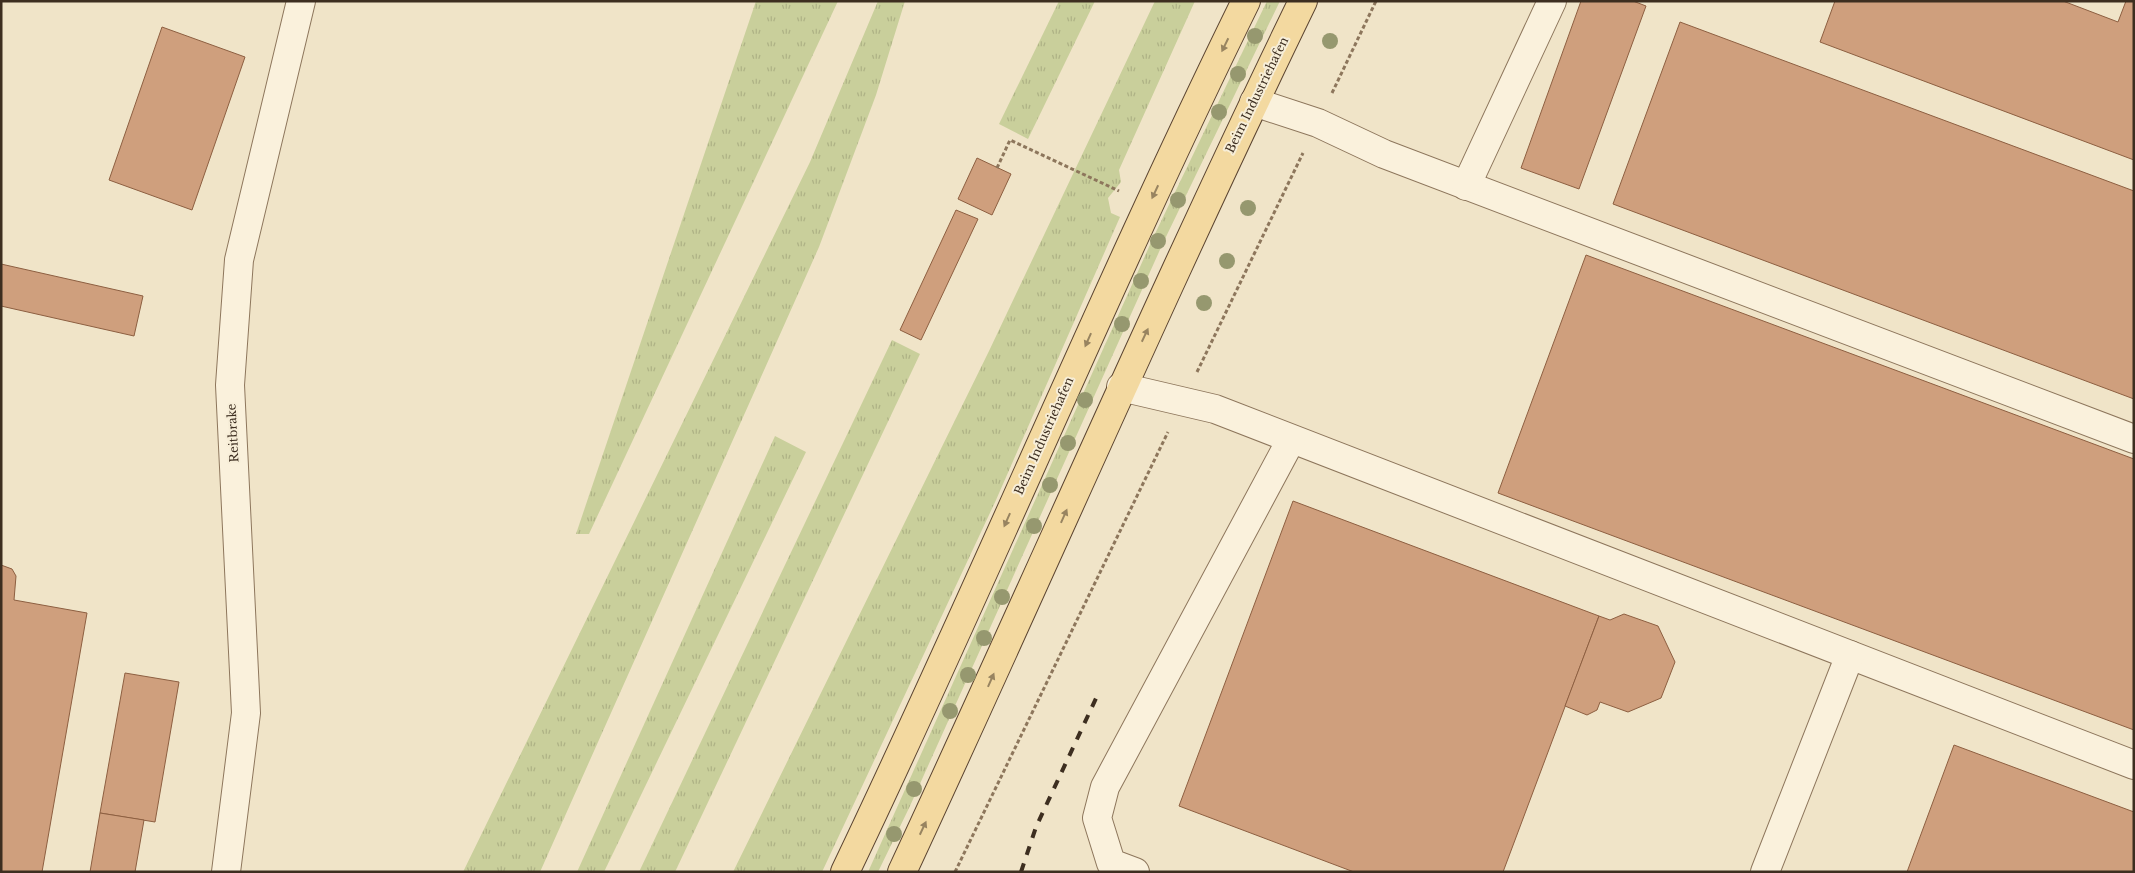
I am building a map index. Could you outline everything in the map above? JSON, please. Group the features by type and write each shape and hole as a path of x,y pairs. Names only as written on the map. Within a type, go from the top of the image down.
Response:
{"main road":[{"name":"Beim Industriehafen","path":"845,872 924,703 1145,214 1246,1"},
{"name":"Beim Industriehafen","path":"902,872 988,689 1121,387 1303,1"}],"street":[{"name":"Reitbrake","path":"226,872 246,713 230,385 239,260 301,1"},
{"path":"1466,186 1552,1"},
{"path":"1254,102 1318,123 1384,154 1466,186 2134,439"},
{"path":"1121,387 1215,409 2134,765"},
{"path":"1135,872 1111,863 1097,818 1105,787 1291,440"},
{"path":"1765,872 1850,655"}],"path":[{"path":"955,872 1376,1"},
{"path":"997,168 1010,140 1118,190"}],"green space":[{"path":"756,1 838,1 589,534 576,534"},
{"path":"878,1 905,1 876,95 819,247 540,872 463,872 810,162"},
{"path":"1059,1 1095,1 1028,139 999,124"},
{"path":"1155,1 1195,1 1119,170 1121,182 1108,198 1111,213 1120,217 996,500 822,872 733,872 989,351"},
{"path":"1267,1 1280,1 1163,243 910,806 878,872 868,872 1153,238"},
{"path":"892,340 920,354 675,872 639,872"},
{"path":"775,436 806,452 604,872 577,872"}],"building":[{"path":"1581,1 1633,1 1646,6 1579,189 1521,168"},
{"path":"1835,1 2063,1 2118,22 2126,1 2134,1 2134,160 1820,42"},
{"path":"1680,22 2134,191 2134,399 1613,204"},
{"path":"162,27 245,57 192,210 109,180"},
{"path":"977,158 1011,174 992,215 958,199"},
{"path":"956,210 978,219 921,340 900,330"},
{"path":"1586,255 2134,459 2134,730 1498,493"},
{"path":"1,264 143,296 134,336 1,306"},
{"path":"1293,501 1599,616 1503,872 1354,872 1179,806"},
{"path":"1,565 12,569 16,576 14,600 87,613 42,872 1,872"},
{"path":"1624,614 1658,626 1675,662 1661,698 1628,712 1600,702 1597,710 1587,715 1565,706 1599,616 1610,620"},
{"path":"125,673 179,682 155,822 100,813"},
{"path":"1954,745 2134,812 2134,872 1907,872"},
{"path":"100,813 144,820 135,872 90,872"}],"railway":[{"path":"1021,872 1036,827 1099,692"}]}
